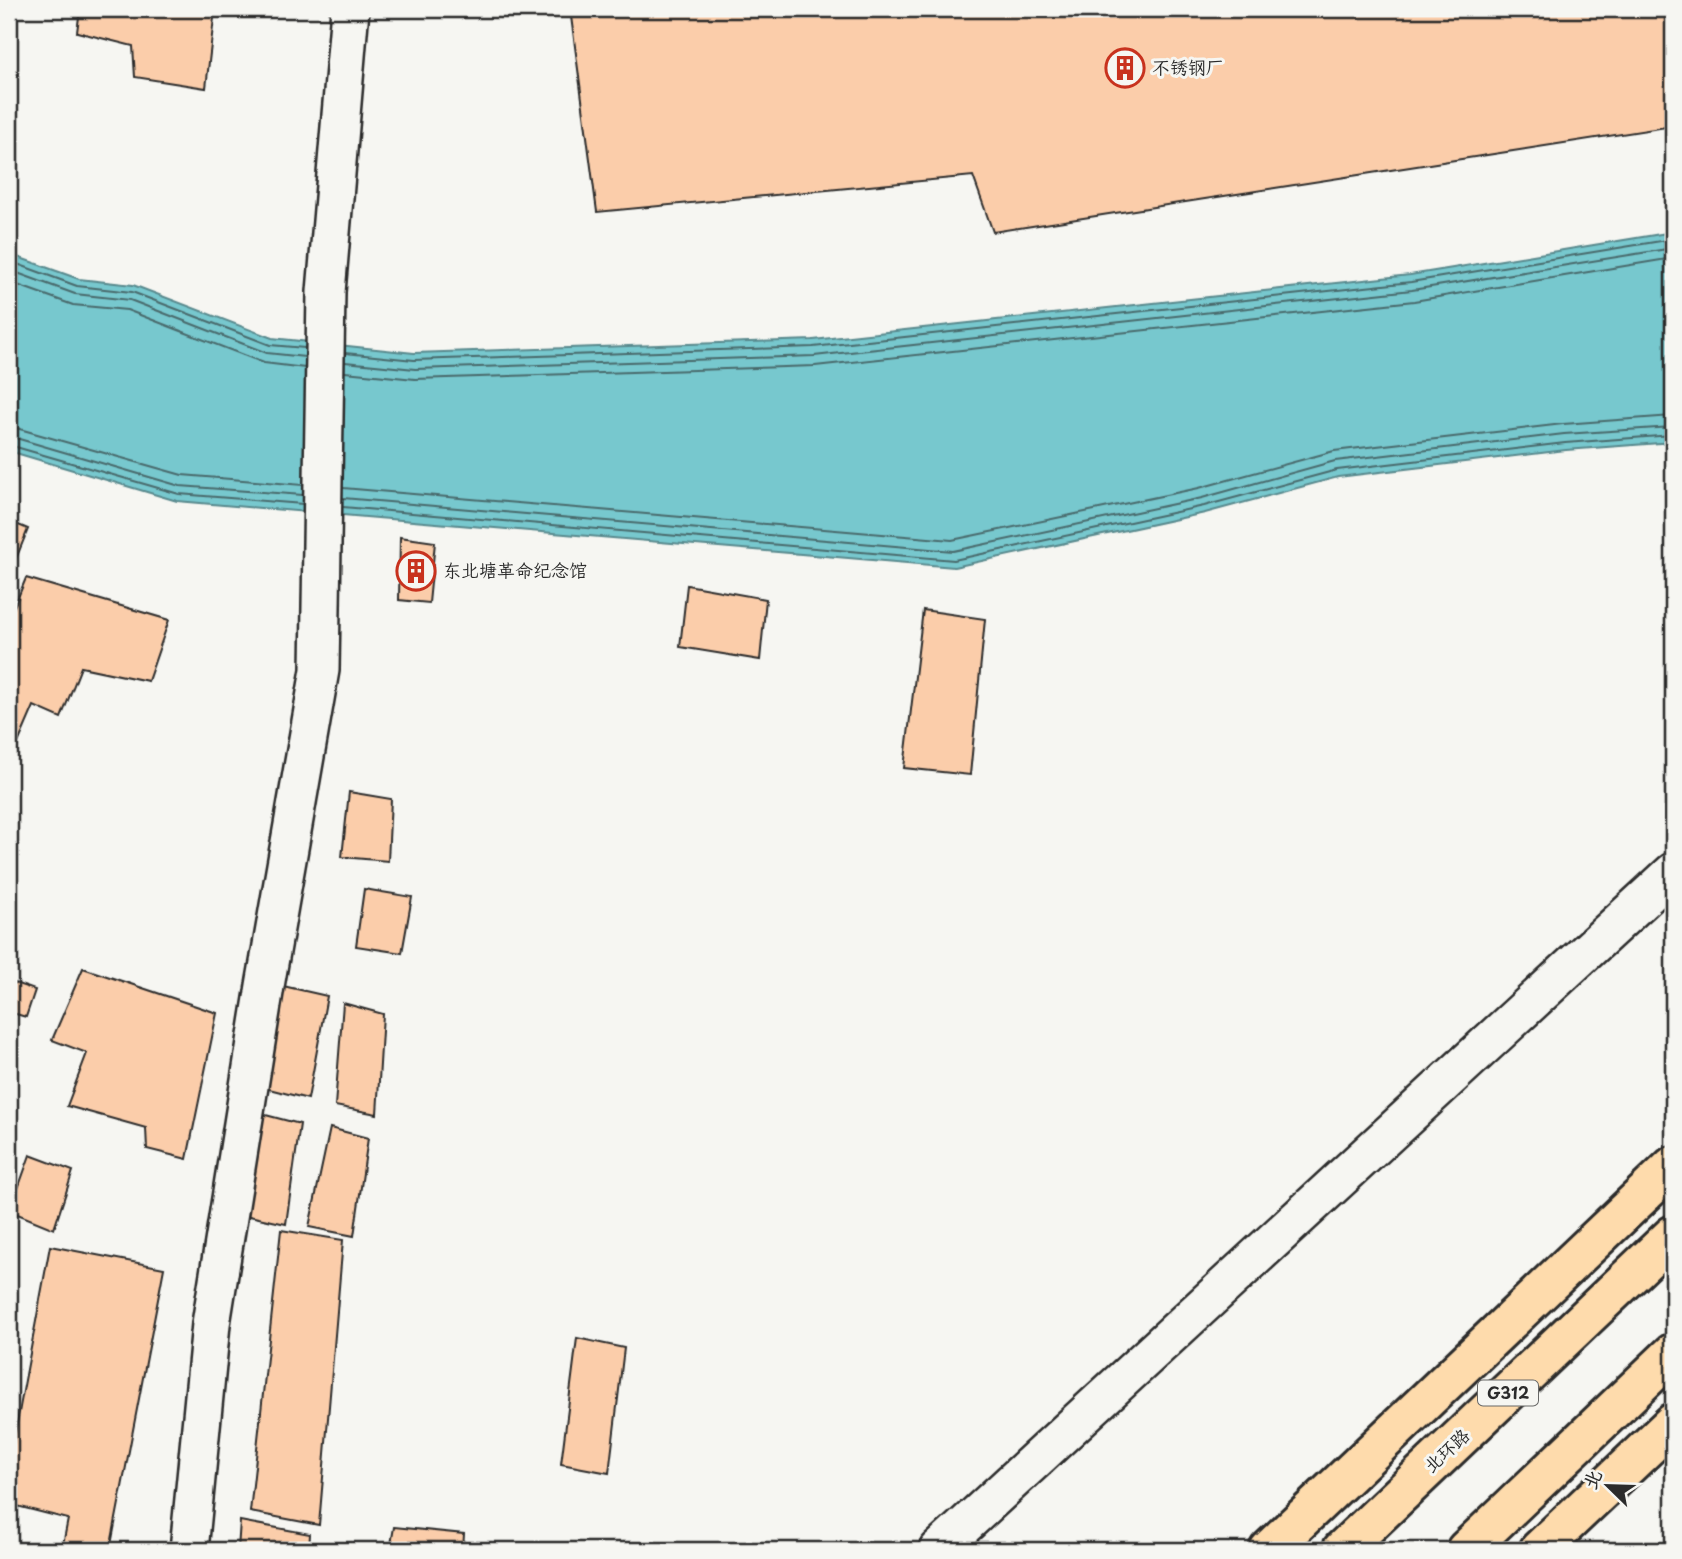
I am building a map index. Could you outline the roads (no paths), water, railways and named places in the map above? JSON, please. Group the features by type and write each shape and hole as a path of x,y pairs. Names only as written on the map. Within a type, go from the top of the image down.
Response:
{"highway":[{"path":"1269,1550 1673,1166"},
{"name":"北环路","path":"1342,1550 1673,1235"},
{"path":"1466,1550 1673,1353"},
{"path":"1539,1550 1673,1423"}],"street":[{"path":"189,1550 211,1324 265,986 320,670 326,292 351,9"},
{"path":"938,1550 1673,872"}],"water":[{"path":"1673,232 1673,442 1566,450 1338,477 1205,513 954,567 177,501 9,451 9,254 79,279 133,285 272,338 414,353 813,340 1410,275"}],"place":[{"name":"不锈钢厂","path":"1125,68"},
{"name":"东北塘革命纪念馆","path":"416,571"}]}
